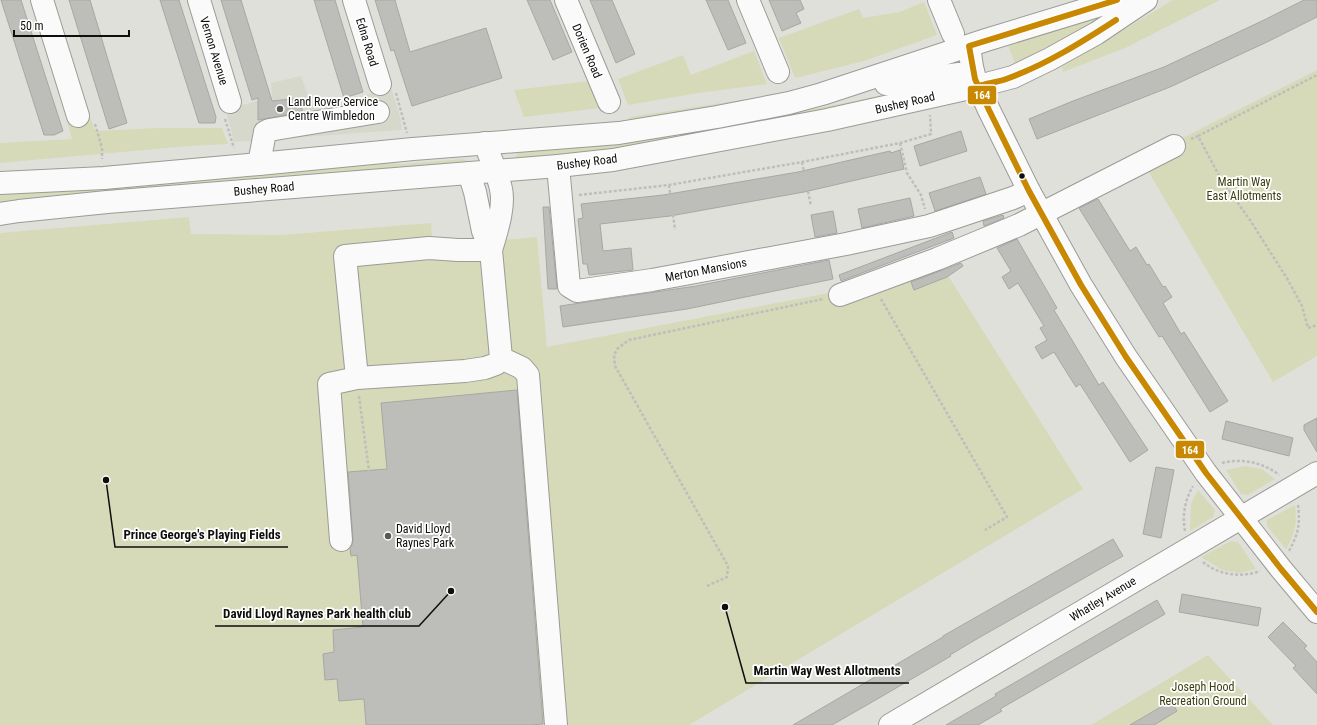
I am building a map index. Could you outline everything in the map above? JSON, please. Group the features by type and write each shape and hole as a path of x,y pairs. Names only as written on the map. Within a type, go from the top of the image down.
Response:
{"main road":[{"path":"42,0 78,116"},
{"name":"Vernon Avenue","path":"199,0 230,102"},
{"name":"Edna Road","path":"354,0 380,84"},
{"name":"Dorien Road","path":"566,0 609,102"},
{"path":"748,0 778,72"},
{"path":"939,0 961,40 977,83 995,123 1041,214 1081,285 1126,357 1206,473 1240,518 1317,612"},
{"name":"Bushey Road","path":"0,183 104,178 413,148 619,133 717,117 789,103 852,84 961,40 986,40 1117,0"},
{"name":"Bushey Road","path":"0,214 107,202 558,166 613,160 827,120 977,83 1013,77 1050,60 1146,0"},
{"name":"Bushey Road","path":"852,84 874,85 959,74 977,83"},
{"path":"259,164 265,132 269,130 378,112"},
{"path":"485,143 502,190 501,206 491,250"},
{"path":"840,295 944,256 1019,225 1174,146"},
{"name":"Merton Mansions","path":"558,166 569,286 577,291 652,280 846,244 929,226 1013,198 1029,191"},
{"path":"341,540 329,384 357,378 472,370 485,368 496,364 501,358 491,250 483,231 475,192 469,173"},
{"path":"357,378 346,256 429,248 491,250"},
{"path":"501,358 522,368 528,375 556,725"},
{"name":"Whatley Avenue","path":"890,725 1317,473"}],"path":[{"path":"1174,146 1198,136 1317,75"},
{"path":"380,84 389,80 392,81 408,137"},
{"path":"230,102 222,107 235,151"},
{"path":"78,116 90,112 102,148 102,159"},
{"path":"560,196 669,185 900,143 931,134 930,115"},
{"path":"1198,136 1222,181 1250,220 1288,280 1302,306 1308,328 1317,325"},
{"path":"900,143 907,173 921,195 929,226"},
{"path":"802,162 811,206"},
{"path":"669,185 675,230"},
{"path":"875,282 882,303 1007,517 985,530"},
{"path":"707,586 727,577 728,566 615,366 614,355 618,348 629,340 840,295"},
{"path":"357,378 369,471"},
{"path":"1228,462 1248,461 1262,465 1274,471"},
{"path":"1184,524 1185,503 1191,489"},
{"path":"1286,553 1296,538 1300,522 1298,503 1290,489"},
{"path":"1192,547 1197,557 1218,572 1238,575 1253,574 1263,570"}],"shaded area":[{"name":"Land Rover Service Centre Wimbledon","path":"301,76 311,104 341,102 370,94 372,91 390,84 401,120 402,130 234,142 225,107 247,104 272,96 271,83"}],"green space":[{"path":"1173,0 1220,0 1125,48 1063,72 1062,67"},
{"path":"924,2 937,35 864,61 795,78 779,38 859,9 863,18 900,12"},
{"path":"1100,16 1102,21 1060,40 1015,64 1008,45"},
{"path":"754,51 767,84 698,93 628,105 618,79 683,55 691,75"},
{"name":"Martin Way East Allotments","path":"1317,70 1317,356 1273,382 1141,159"},
{"path":"590,81 600,108 524,117 514,90"},
{"path":"938,82 854,105 623,148 513,160 520,151 719,126 856,101"},
{"path":"773,95 773,100 629,121 630,117"},
{"path":"90,117 95,131 159,128 222,128 228,144 189,146 0,163 0,143 72,139 68,124"},
{"path":"225,155 219,160 0,175"},
{"path":"463,159 470,162 0,204 0,193 366,162 403,164"},
{"path":"189,217 191,234 281,235 431,223 432,238 466,243 537,237 547,347 839,291 935,255 1083,489 689,725 0,725 0,233"},
{"path":"1245,466 1262,469 1275,479 1248,495 1241,494 1226,470"},
{"path":"1198,490 1215,510 1213,517 1190,531 1191,504"},
{"path":"1295,505 1295,528 1286,549 1267,526 1267,520"},
{"path":"1231,541 1239,543 1256,569 1239,573 1222,570 1201,557"},
{"name":"Joseph Hood Recreation Ground","path":"1208,655 1273,725 1091,725"}],"building":[{"path":"1,0 21,0 63,131 54,135 44,135"},
{"path":"69,0 90,0 127,123 109,129"},
{"path":"160,0 179,0 216,117 215,123 199,123"},
{"path":"221,0 241,0 272,101 302,98 302,112 258,120 258,98 252,100"},
{"path":"314,0 335,0 363,92 344,98"},
{"path":"375,0 395,0 410,52 486,28 502,78 412,106 394,50 391,51"},
{"path":"527,0 550,0 572,52 553,60"},
{"path":"590,0 612,0 635,54 616,63"},
{"path":"706,0 728,0 746,43 728,50"},
{"path":"769,0 800,0 804,9 796,13 801,23 782,31"},
{"path":"1304,0 1317,0 1317,17 1170,87 1037,139 1029,119 1164,67"},
{"path":"961,131 967,151 920,166 914,146"},
{"path":"900,150 904,169 804,192 670,216 600,224 603,251 631,248 633,270 589,275 587,264 583,264 578,219 583,218 581,204 663,195 798,172"},
{"path":"980,177 986,194 935,211 929,193"},
{"path":"910,198 914,216 862,228 858,209"},
{"path":"1098,199 1130,251 1136,247 1147,265 1149,264 1163,287 1165,286 1172,297 1163,303 1181,334 1184,332 1228,401 1210,412 1162,336 1159,337 1079,208"},
{"path":"543,207 549,207 557,289 548,289"},
{"path":"833,211 837,233 815,237 811,215"},
{"path":"1003,215 1004,218 984,226 983,221"},
{"path":"952,232 954,238 841,281 839,275"},
{"path":"1017,239 1057,308 1054,310 1099,385 1103,382 1148,450 1130,462 1080,384 1076,387 1054,352 1042,359 1035,347 1047,340 1040,328 1044,326 1018,283 1009,289 1002,277 1011,271 997,248"},
{"path":"829,260 833,279 687,309 563,327 560,306 696,286"},
{"path":"961,263 963,266 947,277 914,290 911,282"},
{"path":"517,390 543,724 366,725 364,699 339,701 337,679 325,680 323,654 334,652 333,630 363,627 357,555 351,556 350,548 353,539 348,472 387,469 381,403"},
{"path":"1317,418 1317,452 1304,430 1304,425"},
{"path":"1226,421 1293,438 1289,456 1222,439"},
{"path":"1156,467 1174,470 1161,538 1143,534"},
{"path":"1113,539 1123,556 975,640 950,655 951,656 867,705 832,725 793,725 943,636"},
{"path":"1182,594 1261,608 1258,626 1179,612"},
{"path":"1157,600 1165,614 1000,709 1002,711 978,725 946,725 996,696 995,694"},
{"path":"1283,622 1307,646 1304,648 1317,662 1317,694 1293,668 1296,666 1268,637"},
{"path":"1171,701 1177,711 1154,725 1130,725"}],"transit line":[{"name":"164","path":"1117,0 969,46 975,79 1029,191 1081,285 1126,357 1206,473 1281,569 1317,612"},
{"name":"164","path":"979,86 1005,79 1037,66 1116,20"}],"place":[{"name":"Land Rover Service Centre Wimbledon","path":"280,109"},
{"name":"Prince George's Playing Fields","path":"106,480"},
{"name":"David Lloyd Raynes Park","path":"388,536"},
{"name":"David Lloyd Raynes Park health club","path":"451,591"},
{"name":"Martin Way West Allotments","path":"725,607"}]}
